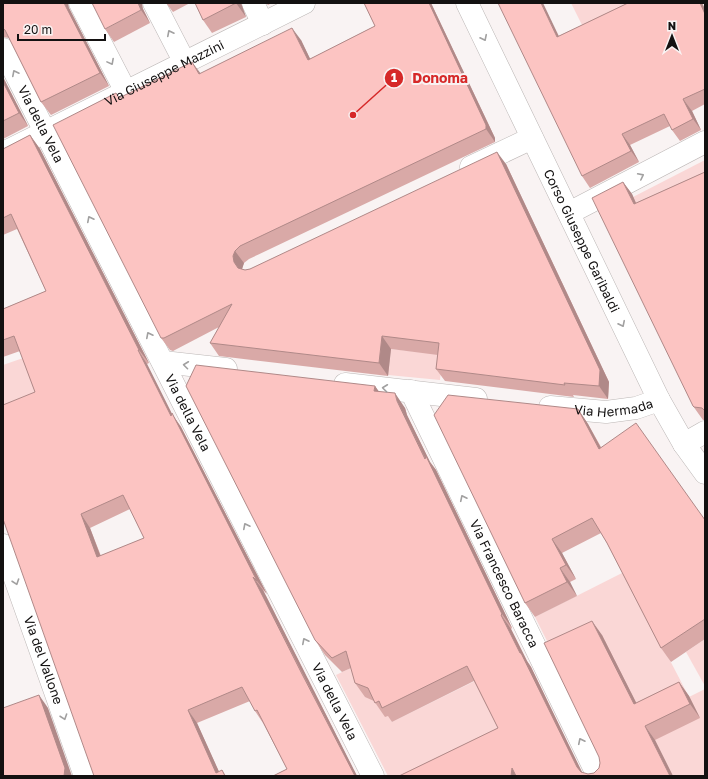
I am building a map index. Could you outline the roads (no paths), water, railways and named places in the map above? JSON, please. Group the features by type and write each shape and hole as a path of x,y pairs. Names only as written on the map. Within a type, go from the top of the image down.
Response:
{"street":[{"path":"80,3 126,92"},
{"path":"154,3 185,63"},
{"path":"253,3 263,24"},
{"name":"Via Giuseppe Mazzini","path":"3,153 304,3"},
{"name":"Corso Giuseppe Garibaldi","path":"467,3 659,400 684,444 705,473"},
{"name":"Via della Vela","path":"3,49 373,776"},
{"path":"454,175 532,138"},
{"path":"569,213 705,142"},
{"path":"162,362 247,372"},
{"path":"325,381 497,401"},
{"name":"Via Francesco Baracca","path":"411,392 598,776"},
{"name":"Via Hermada","path":"528,405 606,412 636,408 659,400"},
{"path":"684,444 705,432"},
{"name":"Via del Vallone","path":"3,545 85,776"}],"place":[{"name":"Donoma","path":"353,115"}]}
